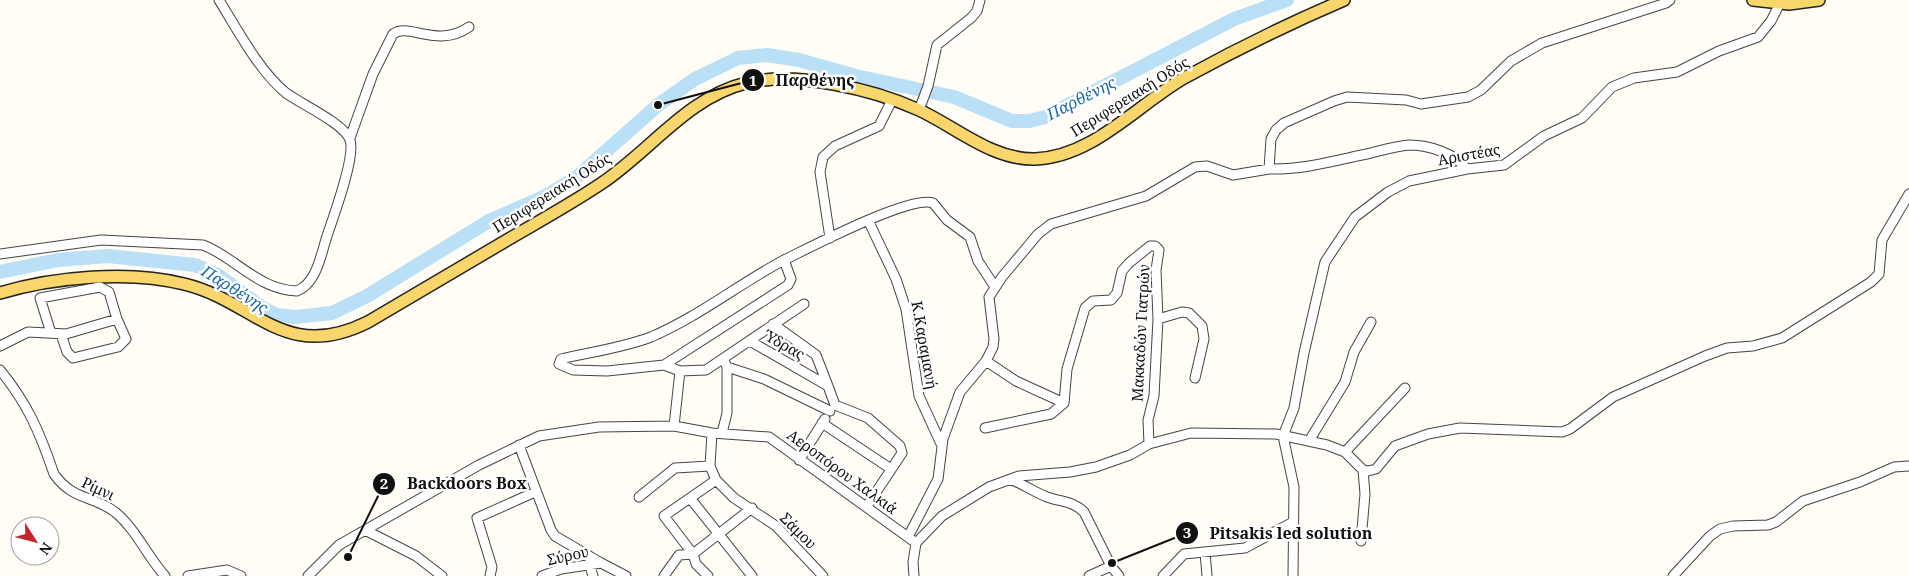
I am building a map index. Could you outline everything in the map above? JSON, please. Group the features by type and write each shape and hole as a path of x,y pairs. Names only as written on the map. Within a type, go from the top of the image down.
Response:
{"main road":[{"name":"Περιφερειακή Οδός","path":"0,293 40,282 101,277 171,281 208,291 261,322 285,331 310,335 339,333 368,322 575,200 618,171 700,104 730,88 758,80 800,79 920,106 977,142 1008,155 1022,158 1057,156 1090,142 1182,80 1344,0"},
{"path":"1753,0 1780,4 1819,0"}],"street":[{"path":"219,0 235,26 279,86 341,129 350,138"},
{"path":"920,106 928,86 937,44 971,18 977,11 980,0"},
{"path":"1269,169 1272,139 1276,130 1284,123 1334,101 1347,98 1406,100 1421,104 1468,97 1481,90 1511,61 1542,43 1666,3 1670,0"},
{"name":"Αριστέας","path":"1283,436 1294,408 1322,271 1330,253 1347,226 1376,200 1403,184 1468,168 1500,166 1508,163 1544,136 1582,118 1605,92 1623,81 1677,72 1719,51 1758,37 1780,4"},
{"path":"0,254 102,240 203,245 218,251 247,274 281,288 297,290 309,283 320,258 346,172 351,147 350,138 373,74 393,34 405,30 427,36 450,37 469,27"},
{"path":"830,238 820,172 823,157 834,146 878,126 892,100"},
{"path":"908,537 938,479 945,430 960,392 991,354 994,340 989,300 994,287 1038,234 1051,224 1146,196 1195,167 1207,166 1233,175 1269,169 1305,167 1409,145 1431,148 1458,159 1468,168"},
{"path":"914,576 913,562 916,543 942,516 960,503 989,487 1029,474 1085,470 1130,455 1149,444 1191,433 1283,436 1309,441 1345,452 1363,470 1368,471 1376,469 1395,446 1428,434 1460,428 1547,433 1566,430 1613,397 1704,356 1727,348 1753,346 1782,338 1877,277 1882,240 1909,194"},
{"path":"784,260 791,279 788,284 664,365 607,371 573,370 559,364 561,359 612,349 651,336 784,260 868,220 921,201 934,203 948,220 970,237 978,261 994,287"},
{"name":"Κ.Καραμανή","path":"868,220 896,279 906,309 919,396 942,446"},
{"name":"Μακκαδών Γιατρών","path":"1064,403 1068,369 1085,308 1093,301 1111,300 1115,297 1125,267 1153,246 1159,250 1156,270 1158,319 1154,396 1148,420 1149,444"},
{"path":"100,287 109,292 117,319 126,339 118,347 74,358 67,352 56,334 40,298 100,287"},
{"path":"750,341 804,304"},
{"path":"1158,319 1182,312 1190,313 1202,326 1204,339 1196,378"},
{"path":"0,346 28,332 56,334 103,325 117,319"},
{"path":"1309,441 1345,382 1354,352 1371,322"},
{"path":"774,324 816,355 828,386 832,408 799,460"},
{"name":"Ύδρας","path":"664,365 680,371 699,372 725,363 750,341 828,386"},
{"path":"985,428 1051,414 1064,403 1016,381 986,361"},
{"path":"722,433 727,413 725,363 832,408 868,418 900,446 902,453 866,506"},
{"name":"Ρίμνι","path":"0,370 27,406 41,435 54,474 60,482 76,495 101,504 125,521 165,576"},
{"path":"674,426 680,371"},
{"path":"1345,452 1405,388"},
{"path":"822,423 891,469"},
{"name":"Αεροπόρου Χαλκιά","path":"308,576 339,545 519,444 539,436 599,427 674,426 712,433 769,437 916,543"},
{"path":"708,576 696,564 693,554 664,516 716,480 710,466 712,433"},
{"path":"1283,436 1294,486 1293,576"},
{"path":"519,444 535,492 555,536 601,563"},
{"path":"639,497 675,468 710,466"},
{"path":"1673,576 1710,536 1720,529 1733,526 1768,525 1776,522 1803,501 1860,482 1894,467 1909,466"},
{"path":"1361,541 1365,494 1363,470"},
{"path":"1010,479 1049,498 1078,506 1084,512 1111,566 1119,576"},
{"name":"Σάμου","path":"716,480 734,498 752,508 776,526 823,576"},
{"path":"490,576 492,566 477,518 535,492"},
{"path":"690,498 752,576"},
{"path":"664,576 679,555 693,554 752,508"},
{"path":"1163,576 1184,554 1245,548 1294,522"},
{"path":"365,530 416,556 442,576"},
{"path":"1205,552 1207,576"},
{"name":"Σύρου","path":"542,576 562,569 601,563 626,576"},
{"path":"589,564 593,576"},
{"path":"1089,576 1111,566"},
{"path":"188,576 227,570 241,576"}],"waterway":[{"name":"Παρθένης","path":"0,272 58,260 108,256 195,265 218,275 261,307 276,315 295,317 332,313 367,296 489,221 546,196 577,177 658,105 695,79 738,58 767,55 799,60 856,76 954,97 1012,121 1029,121 1045,117 1234,19 1287,0"}],"place":[{"name":"Παρθένης","path":"658,105"},
{"name":"Backdoors Box","path":"348,557"},
{"name":"Pitsakis led solution","path":"1112,563"}]}
